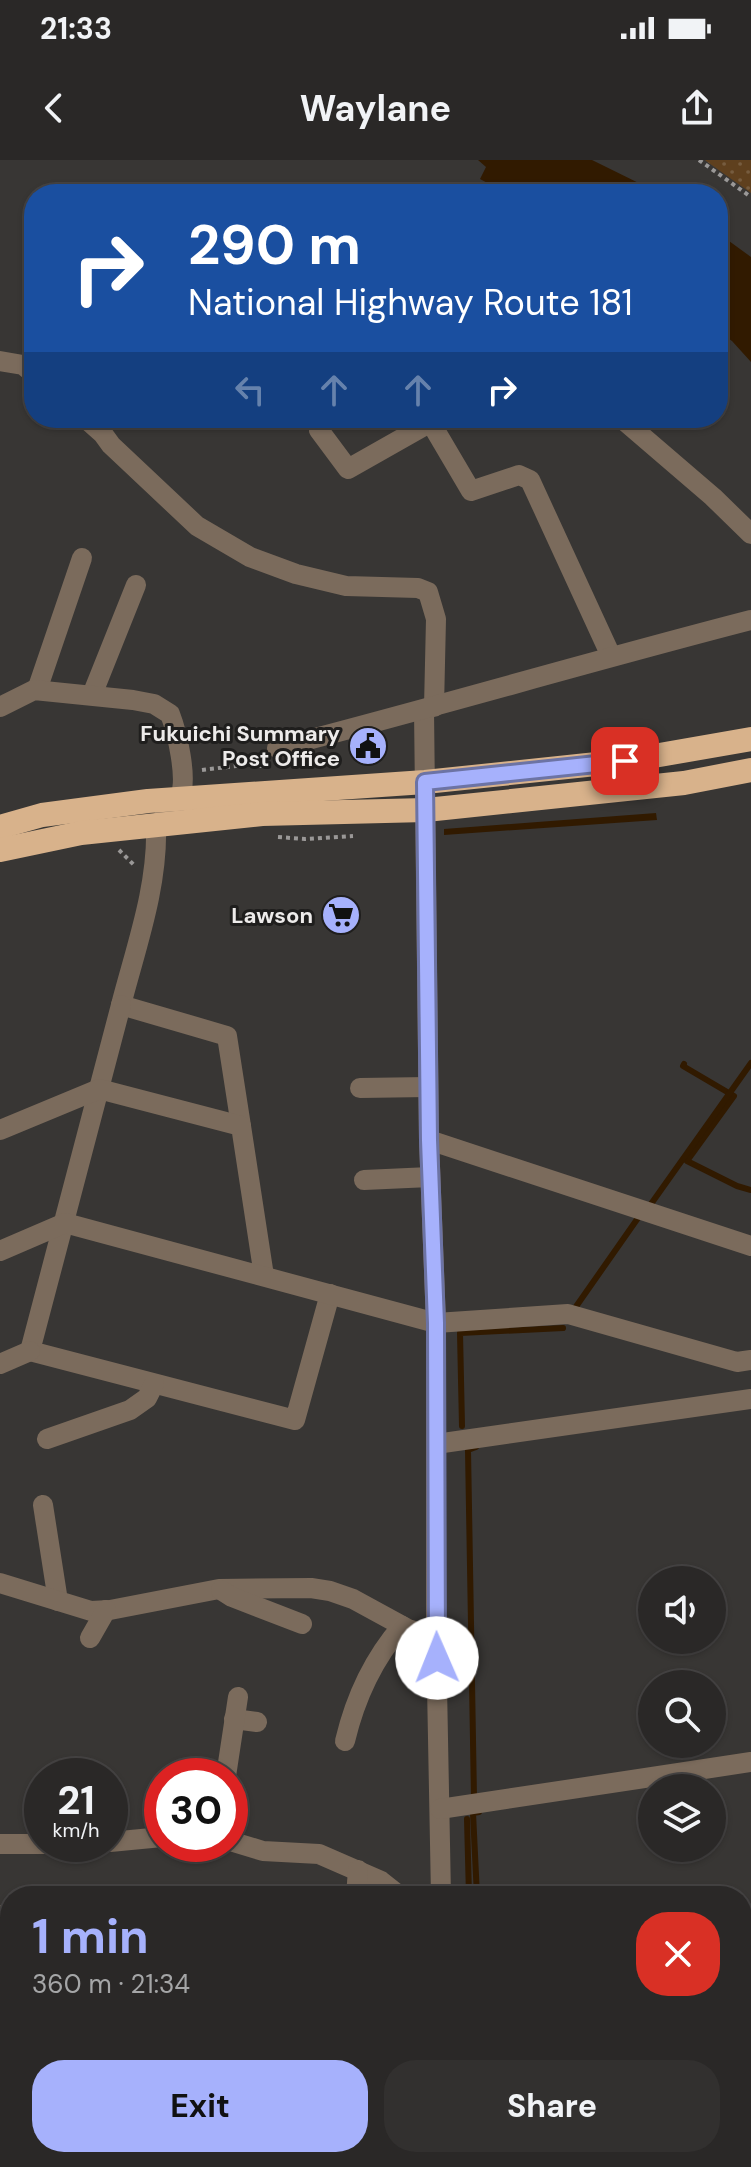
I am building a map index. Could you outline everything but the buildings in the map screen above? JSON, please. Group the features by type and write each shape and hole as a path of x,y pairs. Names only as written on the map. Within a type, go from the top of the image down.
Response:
{"highway":[{"path":"0,827 42,815 148,801 425,782 625,761 751,739"},
{"path":"0,850 81,833 262,814 426,810 684,783 751,770"}],"street":[{"path":"0,361 24,363"},
{"path":"96,428 197,526 250,557 296,574 346,586 418,588 428,592 436,619 425,782 429,1140 436,1323 436,1633 441,1886"},
{"path":"320,428 348,469 416,428"},
{"path":"434,428 471,491 519,475 530,480 611,656"},
{"path":"633,428 751,534"},
{"path":"37,690 82,558"},
{"path":"92,695 136,585"},
{"path":"277,748 751,620"},
{"path":"0,707 37,690 154,704 170,714 183,773 179,800 156,826 157,853 150,893 30,1351"},
{"path":"121,1005 227,1036 264,1276"},
{"path":"360,1088 428,1087"},
{"path":"0,1130 99,1089 241,1126"},
{"path":"429,1140 751,1246"},
{"path":"364,1180 430,1177"},
{"path":"0,1251 65,1223 436,1323 568,1314 737,1362 751,1360"},
{"path":"0,1364 30,1351 295,1420 330,1294"},
{"path":"47,1439 130,1410 147,1398 154,1384"},
{"path":"436,1444 751,1399"},
{"path":"43,1505 58,1601"},
{"path":"0,1583 91,1611 219,1589 300,1587 330,1591 353,1599 402,1626 421,1633 436,1633"},
{"path":"219,1589 302,1624"},
{"path":"90,1638 106,1610"},
{"path":"345,1741 358,1697 387,1643 402,1626"},
{"path":"229,1758 238,1697"},
{"path":"234,1719 257,1722"},
{"path":"440,1809 751,1762"},
{"path":"0,1844 24,1844"},
{"path":"248,1846 263,1851 319,1854 387,1886"},
{"path":"357,1886 358,1870"}],"path":[{"path":"699,160 751,197"},
{"path":"276,837 305,839 367,835"}],"shaded area":[{"path":"478,160 592,160 641,184 489,184 480,179 486,167"},
{"path":"751,160 751,193 706,161"},
{"path":"728,240 751,257 751,362 728,338"},
{"path":"656,813 657,820 444,835 444,829"}],"waterway":[{"path":"651,1204 751,1063"},
{"path":"684,1064 734,1096 687,1161 751,1190"},
{"path":"575,1308 638,1218"},
{"path":"462,1426 460,1333 563,1328"},
{"path":"474,1798 468,1450 476,1447"},
{"path":"477,1886 473,1813 479,1812"},
{"path":"467,1819 469,1886"}],"place":[{"name":"Fukuichi Summary Post Office","path":"368,746"},
{"name":"Lawson","path":"341,915"}],"route":[{"path":"437,1658 436,1323 429,1140 425,782 625,761"}]}
